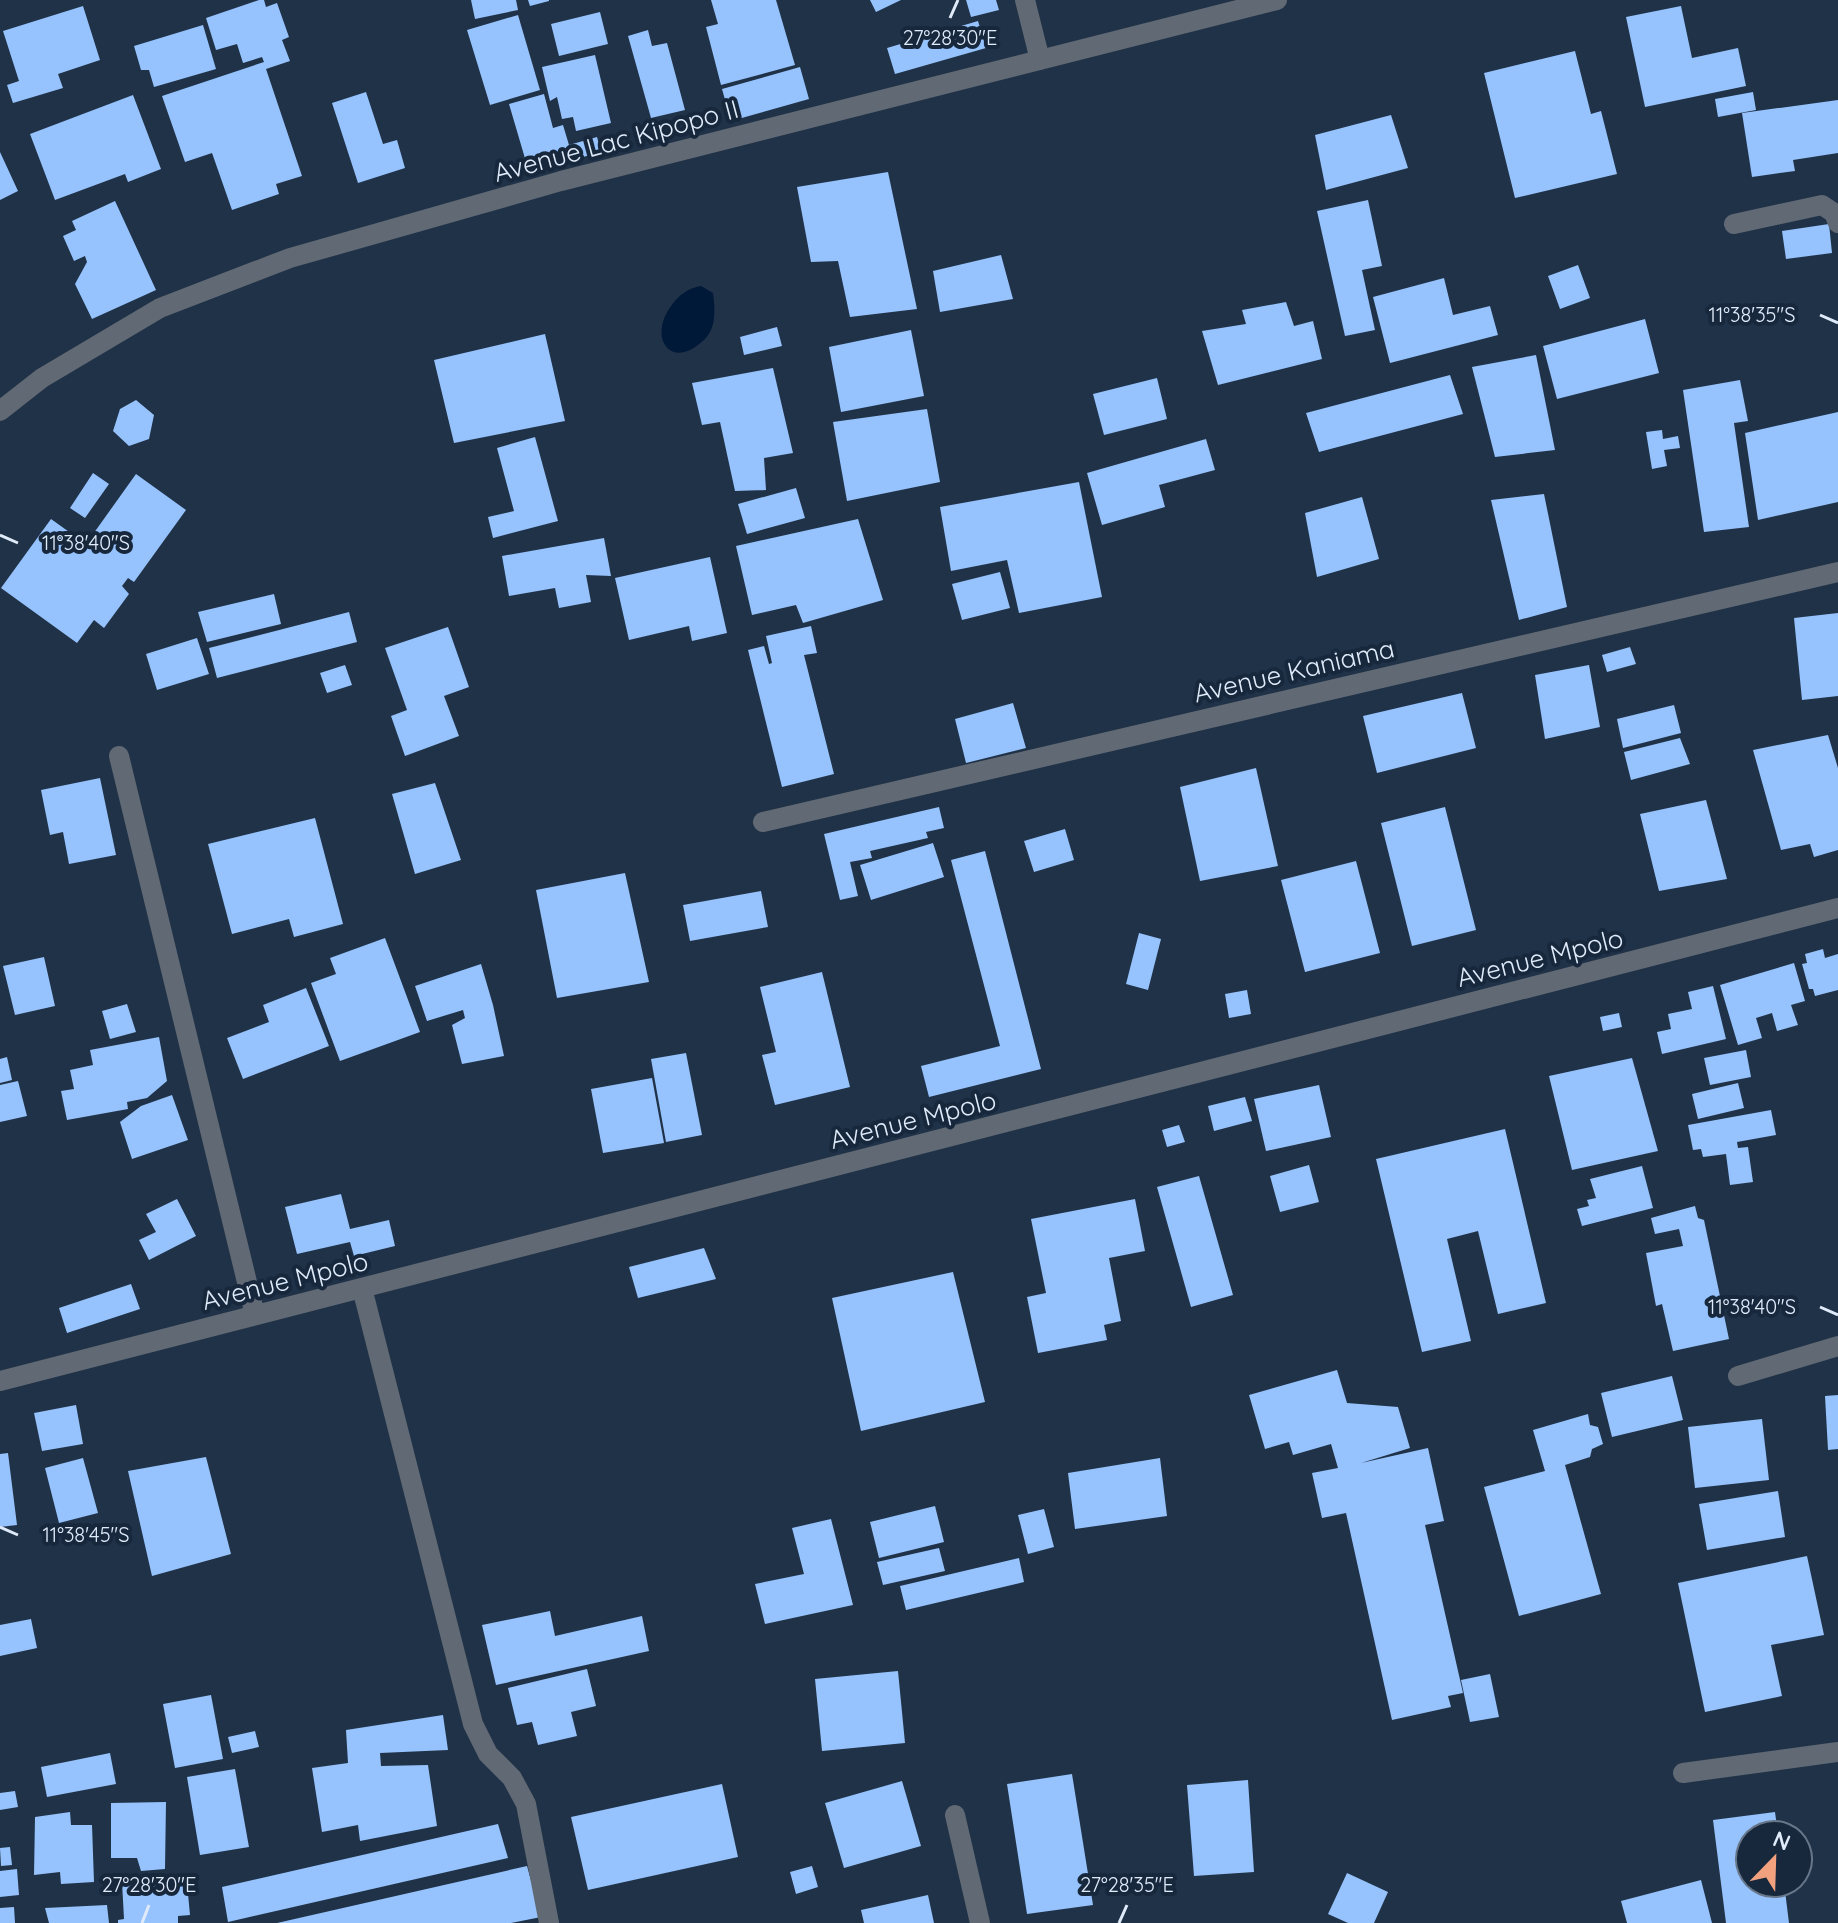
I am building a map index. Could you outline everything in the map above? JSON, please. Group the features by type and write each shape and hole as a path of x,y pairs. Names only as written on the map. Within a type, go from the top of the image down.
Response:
{"street":[{"path":"1025,0 1040,60"},
{"name":"Avenue Lac Kipopo II","path":"0,411 42,378 160,308 290,258 561,181 1277,0"},
{"path":"1734,224 1822,205 1834,213 1838,223"},
{"name":"Avenue Kaniama","path":"763,822 1838,572"},
{"path":"119,756 255,1315"},
{"name":"Avenue Mpolo","path":"0,1381 1838,908"},
{"path":"362,1288 473,1724 488,1754 512,1778 526,1804 549,1923"},
{"path":"1738,1376 1838,1346"},
{"path":"1683,1773 1838,1752"},
{"path":"955,1815 980,1923"}],"water":[{"path":"701,286 713,293 711,330 692,349 681,353 673,351 666,347 662,339 664,318 681,295"}],"building":[{"path":"264,0 266,7 277,3 289,37 282,40 290,61 266,69 302,176 276,184 279,194 232,210 212,153 185,162 162,96 264,62 262,57 243,63 237,44 216,50 206,18"},
{"path":"471,0 516,0 518,10 475,19"},
{"path":"528,0 549,0 549,1 530,6"},
{"path":"711,0 776,0 795,65 721,85 706,27 718,24"},
{"path":"870,0 901,0 876,12"},
{"path":"966,0 996,0 999,10 971,17"},
{"path":"83,6 100,60 58,74 63,88 13,103 7,85 19,81 3,31"},
{"path":"1681,6 1692,58 1738,48 1746,86 1645,107 1626,17"},
{"path":"600,12 608,44 559,56 551,24"},
{"path":"518,15 540,90 490,105 467,30"},
{"path":"978,21 986,48 895,74 887,48"},
{"path":"203,25 216,69 154,87 149,70 141,70 134,46"},
{"path":"648,30 652,46 667,43 685,110 651,118 628,36"},
{"path":"1575,51 1591,114 1601,111 1617,174 1515,198 1484,73"},
{"path":"595,55 611,123 576,131 573,117 562,119 557,97 550,101 542,67"},
{"path":"800,67 809,99 731,121 722,89"},
{"path":"366,92 383,144 397,140 405,168 358,183 332,103"},
{"path":"1753,92 1756,110 1718,117 1715,99"},
{"path":"544,94 553,128 563,125 569,145 597,137 601,152 529,172 509,104"},
{"path":"133,95 161,169 128,182 125,174 55,200 30,134"},
{"path":"1838,100 1838,153 1793,160 1795,171 1752,177 1742,113"},
{"path":"1391,115 1408,168 1326,190 1315,135"},
{"path":"0,152 18,191 0,200"},
{"path":"888,172 917,309 850,317 838,261 811,262 797,187"},
{"path":"1368,200 1382,266 1362,270 1375,330 1345,336 1317,211"},
{"path":"115,201 156,290 92,319 75,284 87,262 85,256 74,261 63,236 76,230 72,221"},
{"path":"1829,224 1832,253 1786,259 1782,231"},
{"path":"1001,255 1013,299 940,312 933,271"},
{"path":"1578,265 1590,298 1560,309 1548,276"},
{"path":"1444,278 1453,315 1490,306 1498,335 1390,363 1373,297"},
{"path":"1286,302 1294,326 1313,321 1322,359 1218,385 1202,331 1246,324 1242,310"},
{"path":"1645,319 1659,373 1557,399 1543,346"},
{"path":"777,327 782,346 744,355 740,337"},
{"path":"911,330 924,396 841,412 829,347"},
{"path":"545,334 565,421 454,443 434,360"},
{"path":"1536,355 1555,450 1495,457 1472,367"},
{"path":"773,368 793,453 764,458 766,490 735,491 720,422 702,425 692,383"},
{"path":"1450,375 1463,414 1319,452 1306,413"},
{"path":"1157,378 1167,419 1104,435 1093,394"},
{"path":"1740,380 1748,421 1734,423 1749,527 1704,532 1683,390"},
{"path":"136,400 154,415 149,439 129,446 113,431 120,409"},
{"path":"927,409 940,482 847,501 833,422"},
{"path":"1838,412 1838,502 1758,520 1745,433"},
{"path":"1662,430 1663,439 1678,436 1680,448 1664,450 1667,466 1652,469 1646,432"},
{"path":"535,437 558,521 493,538 488,517 514,511 497,448"},
{"path":"1206,439 1215,470 1159,485 1165,507 1102,525 1087,473"},
{"path":"93,473 109,484 85,518 70,508"},
{"path":"136,474 186,510 134,582 128,578 122,586 129,594 104,628 94,620 77,643 1,588 51,519 86,544"},
{"path":"1079,482 1102,597 1019,613 1007,560 951,571 940,507"},
{"path":"796,488 805,518 747,534 738,504"},
{"path":"1544,494 1567,607 1519,620 1491,500"},
{"path":"1362,497 1379,559 1317,577 1305,513"},
{"path":"858,519 883,600 803,623 796,605 752,615 736,546"},
{"path":"604,538 611,576 586,575 591,602 559,608 555,588 509,596 502,556"},
{"path":"710,557 727,633 692,641 689,626 629,640 615,578"},
{"path":"1000,572 1010,608 962,620 952,584"},
{"path":"274,594 281,624 207,642 198,612"},
{"path":"349,612 357,642 217,678 209,648"},
{"path":"1838,613 1838,696 1802,700 1794,618"},
{"path":"811,626 817,653 804,655 834,774 782,787 748,650 764,646 769,664 772,663 766,636"},
{"path":"448,627 469,687 444,696 459,736 405,756 391,716 407,710 385,648"},
{"path":"197,638 209,674 157,690 146,654"},
{"path":"1630,647 1636,664 1607,672 1602,655"},
{"path":"345,665 352,685 327,693 320,673"},
{"path":"1589,665 1600,727 1545,739 1535,675"},
{"path":"1462,693 1476,748 1377,773 1363,716"},
{"path":"1013,703 1026,748 966,763 955,719"},
{"path":"1674,705 1681,733 1623,748 1617,719"},
{"path":"1828,735 1838,768 1838,850 1814,857 1810,844 1781,850 1753,750"},
{"path":"1680,738 1690,764 1631,780 1624,752"},
{"path":"1256,768 1278,866 1200,881 1180,787"},
{"path":"100,778 116,855 69,864 63,832 50,835 41,790"},
{"path":"435,783 461,860 415,874 392,794"},
{"path":"1706,800 1727,879 1659,891 1640,814"},
{"path":"939,807 944,828 926,832 928,838 870,851 872,858 850,862 858,896 840,900 824,834"},
{"path":"1445,807 1476,930 1412,946 1381,823"},
{"path":"315,818 343,924 294,937 289,919 232,934 208,844"},
{"path":"1065,829 1074,860 1034,872 1024,841"},
{"path":"933,843 944,877 871,900 860,865"},
{"path":"985,851 1041,1069 929,1097 921,1066 1000,1046 951,860"},
{"path":"1356,861 1380,953 1305,972 1281,880"},
{"path":"625,873 649,982 557,998 536,890"},
{"path":"761,891 768,927 690,941 683,905"},
{"path":"1139,933 1161,939 1148,990 1126,984"},
{"path":"385,938 420,1032 340,1061 311,983 336,974 330,958"},
{"path":"1823,949 1825,958 1838,954 1838,990 1815,996 1813,989 1809,989 1802,964 1807,963 1805,954"},
{"path":"44,957 55,1006 15,1015 3,966"},
{"path":"1794,963 1805,1001 1791,1005 1798,1025 1777,1031 1772,1013 1756,1018 1762,1038 1738,1045 1720,985"},
{"path":"481,964 504,1056 462,1064 452,1025 465,1018 463,1010 427,1021 415,986"},
{"path":"822,972 850,1087 775,1105 762,1055 776,1052 760,987"},
{"path":"1713,986 1726,1039 1662,1054 1657,1032 1671,1029 1668,1014 1692,1009 1688,992"},
{"path":"306,988 329,1046 243,1079 227,1038 269,1022 263,1005"},
{"path":"1247,990 1251,1014 1229,1018 1225,994"},
{"path":"127,1004 136,1032 110,1039 102,1011"},
{"path":"1619,1013 1622,1027 1603,1031 1600,1017"},
{"path":"159,1037 167,1081 147,1098 127,1102 128,1109 67,1120 61,1091 74,1089 70,1070 93,1065 90,1050"},
{"path":"1746,1050 1751,1077 1710,1085 1704,1058"},
{"path":"686,1053 702,1135 666,1142 651,1059"},
{"path":"7,1057 12,1080 0,1083 0,1059"},
{"path":"1632,1058 1658,1151 1572,1170 1549,1076"},
{"path":"652,1078 664,1143 603,1153 591,1089"},
{"path":"18,1081 27,1116 0,1122 0,1085"},
{"path":"1738,1083 1744,1108 1698,1119 1692,1094"},
{"path":"1319,1085 1331,1137 1266,1151 1254,1099"},
{"path":"172,1095 188,1140 132,1159 120,1122 141,1106"},
{"path":"1245,1097 1252,1121 1214,1131 1208,1106"},
{"path":"1771,1110 1776,1135 1737,1142 1738,1148 1748,1147 1753,1182 1730,1185 1726,1154 1703,1157 1701,1149 1693,1150 1688,1125"},
{"path":"1179,1125 1185,1142 1167,1147 1162,1130"},
{"path":"1505,1129 1546,1303 1498,1314 1478,1231 1447,1239 1471,1341 1422,1352 1376,1159"},
{"path":"1309,1165 1319,1202 1280,1212 1270,1176"},
{"path":"1642,1166 1653,1208 1582,1226 1577,1209 1589,1206 1587,1200 1596,1198 1590,1179"},
{"path":"1199,1176 1233,1295 1191,1307 1157,1187"},
{"path":"341,1194 350,1229 389,1220 395,1246 354,1256 350,1242 297,1254 285,1207"},
{"path":"177,1199 196,1236 149,1260 139,1240 156,1232 146,1214"},
{"path":"1135,1199 1145,1251 1109,1258 1121,1321 1104,1325 1107,1340 1038,1353 1027,1297 1046,1293 1031,1219"},
{"path":"1695,1206 1698,1218 1704,1220 1729,1339 1673,1351 1662,1304 1656,1306 1646,1253 1683,1246 1679,1229 1655,1234 1651,1218"},
{"path":"704,1248 716,1279 638,1298 629,1267"},
{"path":"953,1272 985,1402 861,1431 832,1298"},
{"path":"131,1284 140,1309 67,1333 59,1308"},
{"path":"1337,1370 1347,1403 1398,1407 1410,1448 1361,1463 1428,1448 1444,1521 1425,1525 1463,1693 1448,1696 1451,1707 1392,1720 1346,1513 1322,1518 1312,1473 1338,1468 1331,1444 1293,1455 1289,1442 1265,1449 1249,1395"},
{"path":"1672,1376 1683,1420 1612,1437 1601,1393"},
{"path":"1838,1395 1838,1449 1828,1450 1825,1396"},
{"path":"76,1405 83,1444 42,1451 34,1413"},
{"path":"1588,1414 1590,1425 1598,1427 1603,1444 1592,1449 1590,1457 1565,1465 1601,1594 1519,1616 1484,1487 1545,1471 1533,1430"},
{"path":"1762,1419 1769,1480 1695,1488 1688,1427"},
{"path":"8,1453 17,1525 0,1527 0,1454"},
{"path":"206,1457 231,1554 152,1576 128,1471"},
{"path":"83,1458 98,1513 59,1523 45,1468"},
{"path":"1160,1458 1167,1516 1075,1529 1068,1473"},
{"path":"1778,1491 1785,1537 1707,1550 1699,1504"},
{"path":"935,1506 944,1542 879,1558 870,1522"},
{"path":"1044,1509 1054,1547 1028,1554 1018,1515"},
{"path":"831,1519 853,1605 765,1624 755,1584 804,1574 792,1528"},
{"path":"939,1548 945,1571 883,1585 877,1562"},
{"path":"1807,1556 1824,1635 1771,1645 1782,1696 1705,1712 1678,1583"},
{"path":"1019,1558 1024,1582 906,1610 900,1586"},
{"path":"550,1611 555,1636 642,1616 649,1651 496,1685 482,1625"},
{"path":"31,1619 37,1648 0,1656 0,1625"},
{"path":"587,1669 596,1706 571,1712 577,1736 538,1745 532,1722 517,1725 508,1688"},
{"path":"898,1671 905,1743 822,1751 815,1679"},
{"path":"1490,1674 1499,1717 1470,1722 1461,1680"},
{"path":"211,1695 223,1759 175,1768 163,1704"},
{"path":"443,1715 448,1750 380,1753 381,1766 428,1765 437,1826 360,1841 358,1825 322,1832 312,1768 348,1763 346,1730"},
{"path":"255,1731 259,1747 232,1753 228,1737"},
{"path":"110,1753 116,1784 47,1797 41,1767"},
{"path":"235,1769 249,1847 200,1855 187,1777"},
{"path":"1072,1774 1093,1905 1027,1914 1007,1784"},
{"path":"1248,1780 1254,1872 1194,1876 1187,1785"},
{"path":"902,1781 921,1846 844,1868 825,1803"},
{"path":"722,1784 738,1857 588,1890 571,1817"},
{"path":"15,1791 18,1807 0,1810 0,1793"},
{"path":"166,1802 165,1869 141,1871 137,1858 111,1858 111,1803"},
{"path":"70,1812 71,1825 92,1825 94,1882 61,1884 60,1872 34,1875 35,1817"},
{"path":"1775,1812 1776,1819 1734,1819 1734,1899 1786,1899 1789,1923 1726,1923 1713,1820"},
{"path":"498,1824 508,1858 228,1922 222,1887"},
{"path":"10,1847 12,1865 1,1866 0,1848"},
{"path":"527,1866 541,1917 511,1923 277,1923"},
{"path":"812,1866 818,1887 796,1894 790,1872"},
{"path":"17,1869 19,1895 0,1897 0,1871"},
{"path":"1347,1873 1388,1892 1374,1923 1348,1923 1328,1914"},
{"path":"1701,1880 1712,1923 1627,1923 1621,1901"},
{"path":"122,1882 187,1883 190,1915 178,1916 178,1923 118,1923 118,1920 124,1919"},
{"path":"928,1895 934,1923 864,1923 861,1910"},
{"path":"107,1905 109,1923 49,1923 45,1908"},
{"path":"14,1907 15,1923 0,1923 0,1908"}]}
